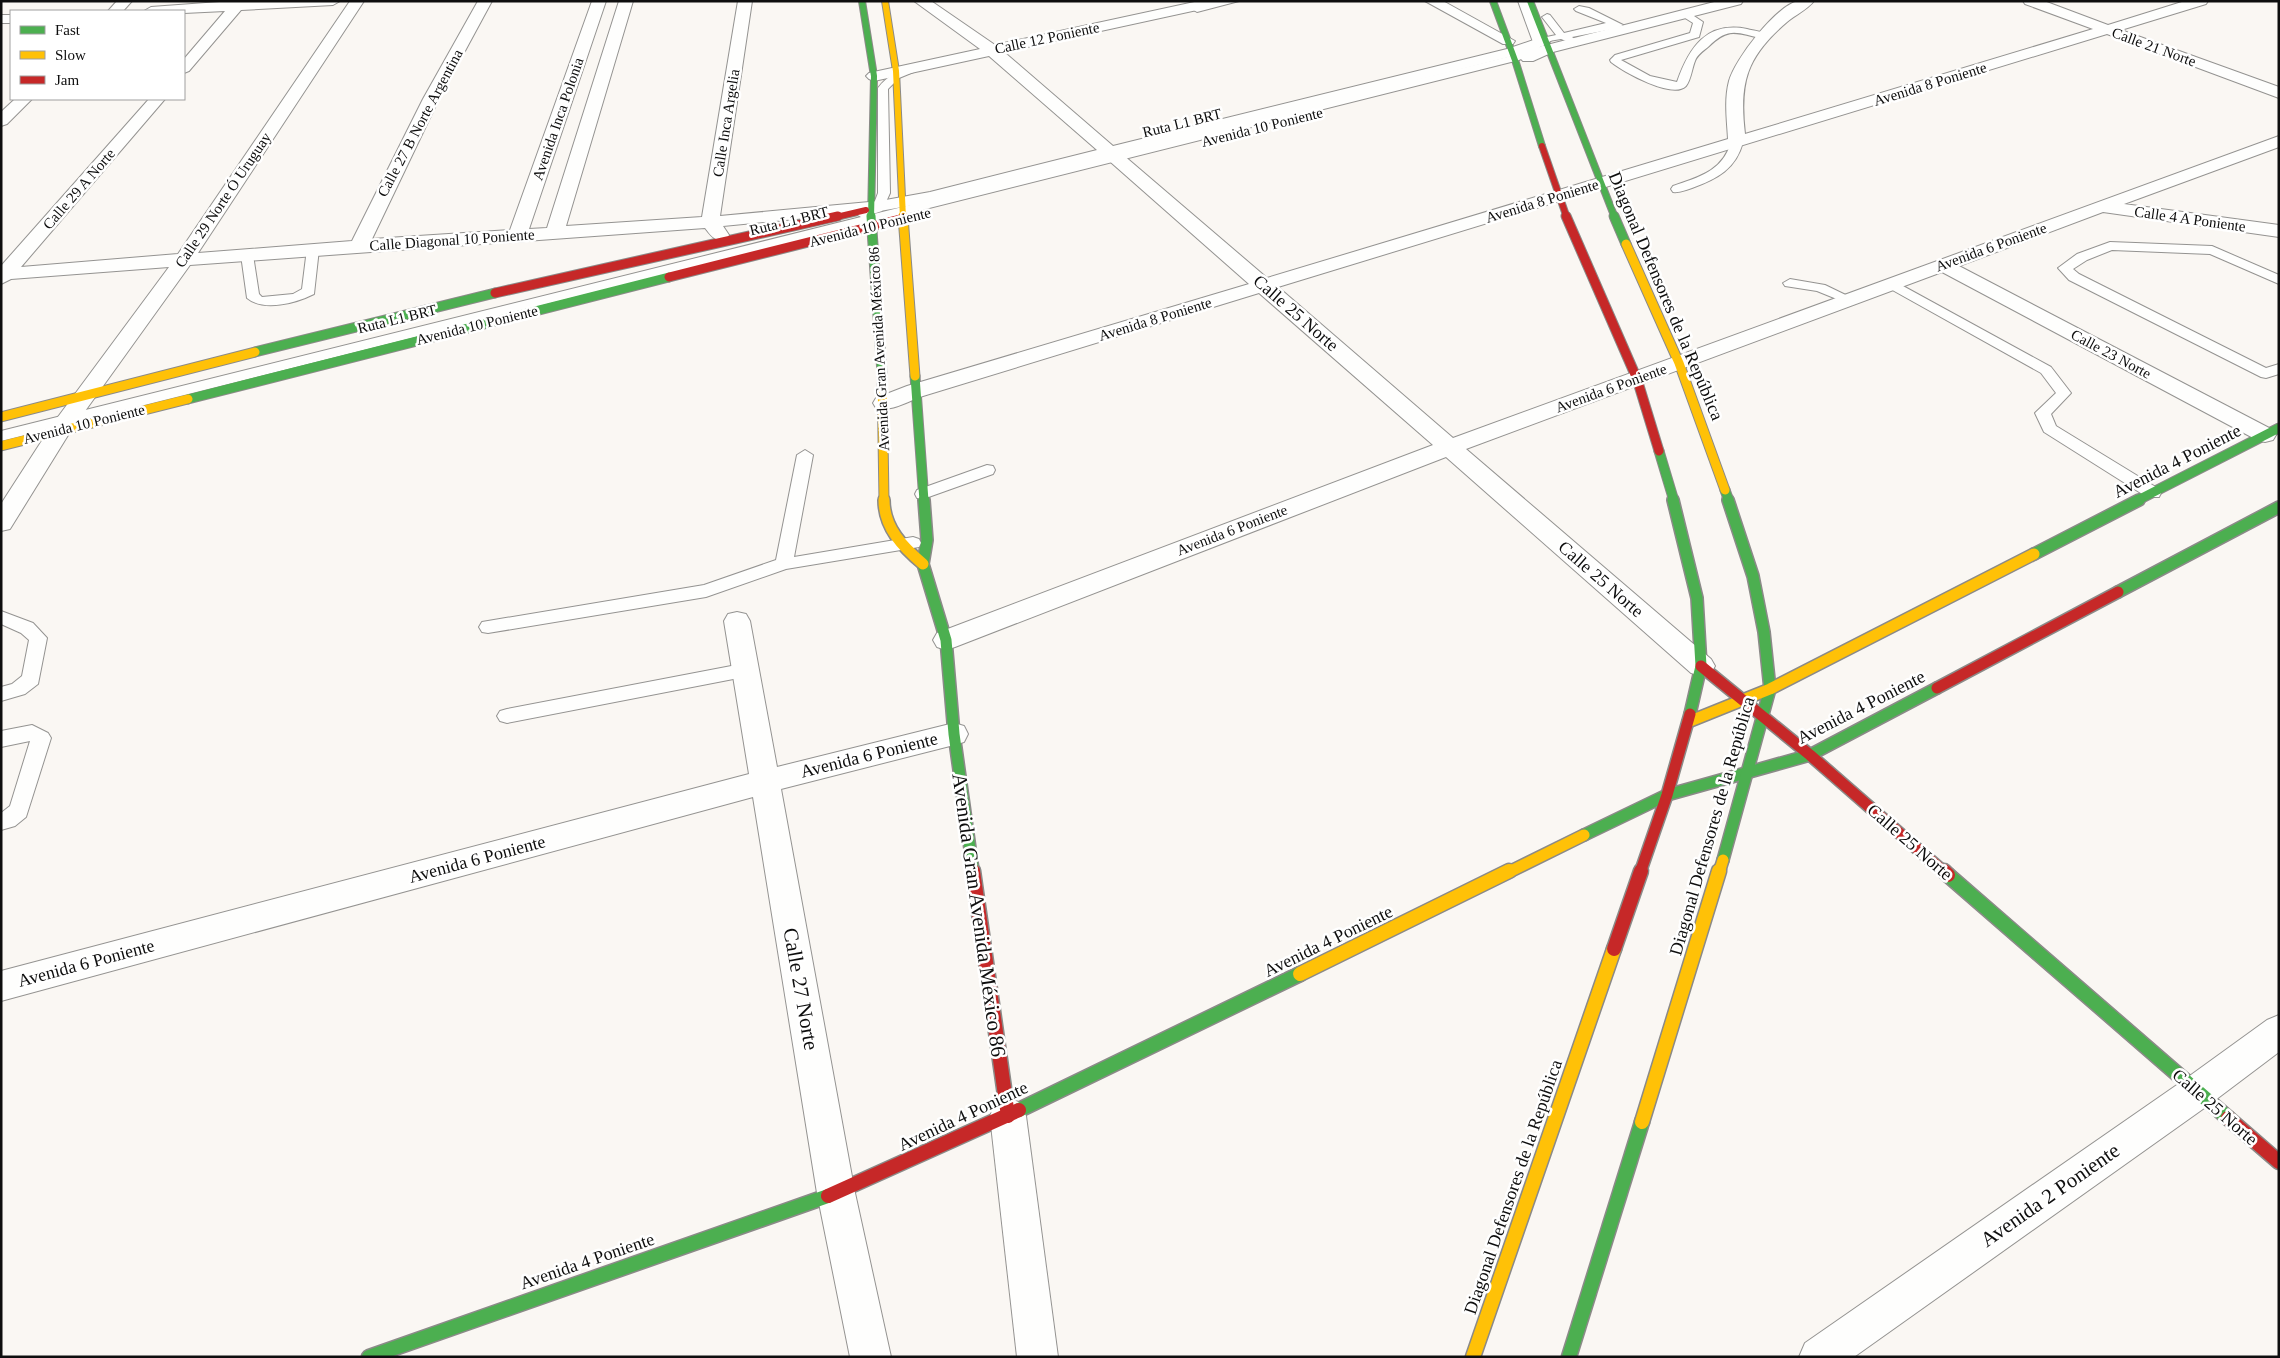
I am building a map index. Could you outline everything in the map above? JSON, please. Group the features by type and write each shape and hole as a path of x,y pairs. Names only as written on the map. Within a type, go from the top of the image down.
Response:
{"main road":[{"name":"Avenida Gran Avenida México 86","path":"862,1 874,76 874,212 884,403 884,508 889,528 901,546 923,564"},
{"name":"Avenida Gran Avenida México 86","path":"885,1 896,73 903,209 926,540 923,564 946,640 954,734 1008,1116"},
{"name":"Diagonal Defensores de la República","path":"1473,1357 1666,795 1688,722 1701,666 1697,598 1674,506 1637,379 1558,197 1513,53 1494,1"},
{"name":"Diagonal Defensores de la República","path":"1530,1 1542,19 1544,44 1600,184 1679,363 1722,481 1753,576 1764,632 1770,689 1720,873 1569,1357"},
{"name":"Avenida 10 Poniente","path":"1,446 72,413 473,299 724,240 874,212"},
{"name":"Avenida 10 Poniente","path":"1,416 72,413"},
{"name":"Avenida 4 Poniente","path":"1688,722 1770,689 2153,493 2274,435"},
{"name":"Avenida 4 Poniente","path":"369,1357 836,1193 1008,1116 1666,795 1810,755 2279,507"},
{"name":"Calle 25 Norte","path":"1701,666 1810,755 2279,1162"}],"street":[{"path":"116,10 125,1"},
{"path":"164,10 239,4 333,1"},
{"name":"Calle 29 Norte Ó Uruguay","path":"1,523 72,413 184,260 357,1"},
{"name":"Calle 27 B Norte Argentina","path":"359,246 431,99 485,1"},
{"name":"Avenida Inca Polonia","path":"517,236 599,1"},
{"name":"Avenida Inca Polonia","path":"555,233 626,1"},
{"name":"Calle Inca Argelia","path":"710,222 745,1"},
{"name":"Calle 25 Norte","path":"921,1 994,51 1701,666"},
{"name":"Calle 12 Poniente","path":"874,76 896,73 1219,1"},
{"path":"1432,1 1513,53"},
{"name":"Avenida 10 Poniente","path":"903,209 1116,157 1544,44 1620,26 1688,16 1736,1"},
{"path":"1737,142 1734,96 1741,70 1764,36 1781,20 1807,1"},
{"name":"Calle 21 Norte","path":"2030,1 2279,93"},
{"name":"Avenida 8 Poniente","path":"884,403 915,391 2201,1"},
{"path":"185,67 239,4"},
{"path":"1,121 23,100"},
{"name":"Calle 29 A Norte","path":"2,276 156,100"},
{"name":"Avenida 6 Poniente","path":"946,640 1450,447 2279,141"},
{"name":"Calle 4 A Poniente","path":"2102,206 2279,231"},
{"name":"Calle Diagonal 10 Poniente","path":"2,276 313,249 903,209"},
{"path":"710,222 724,240"},
{"name":"Calle 23 Norte","path":"1943,265 2274,435"},
{"name":"Calle 27 Norte","path":"737,621 836,1193 871,1357"},
{"name":"Avenida 6 Poniente","path":"1,986 764,782 954,734"},
{"name":"Avenida 2 Poniente","path":"1819,1357 2197,1092 2279,1031"},
{"name":"Avenida Gran Avenida México 86","path":"1008,1116 1038,1357"}],"lane":[{"path":"994,51 1234,1"},
{"path":"1522,1 1544,44"},
{"path":"1579,9 1586,10 1620,26"},
{"path":"1542,19 1558,14"},
{"path":"1688,16 1711,18"},
{"path":"1688,16 1698,22 1695,35 1619,57 1615,60 1658,84 1671,87 1681,85 1691,57 1698,48 1727,25 1764,36"},
{"path":"1542,19 1568,39"},
{"path":"874,212 884,194 883,88 896,73"},
{"path":"1677,189 1723,169 1735,154 1737,142"},
{"name":"Ruta L1 BRT","path":"1,436 72,413 874,212"},
{"path":"2274,374 2074,277 2065,268 2068,264 2082,256 2110,246 2215,247 2279,280"},
{"path":"247,255 252,295 259,301 296,298 309,291 313,249"},
{"path":"1790,283 1820,288 1849,300"},
{"path":"1892,284 2046,370 2064,393 2044,413 2049,429 2153,493"},
{"name":"Ruta L1 BRT","path":"1,425 72,413"},
{"path":"784,564 805,454"},
{"path":"922,494 987,470"},
{"path":"488,627 706,590 784,564 901,546 926,540"},
{"path":"1,617 27,628 38,638 31,679 18,690 1,694"},
{"path":"507,716 746,670"},
{"path":"1,739 32,733 41,738 19,811 8,820 1,822"}],"traffic: fast":[{"path":"862,1 874,76 871,212 882,373"},
{"path":"1493,1 1516,63 1542,146"},
{"path":"1530,1 1600,184 1626,244"},
{"path":"188,399 669,277"},
{"path":"255,352 495,293"},
{"path":"915,376 927,540 923,564 946,640 954,734 973,870"},
{"path":"2034,554 2279,428"},
{"path":"1659,451 1675,506 1697,598 1701,666 1690,714"},
{"path":"1723,860 1770,689 1764,632 1753,576 1725,490"},
{"path":"2118,592 2279,507"},
{"path":"1584,835 1667,795 1810,755 1937,688"},
{"path":"1948,875 2228,1118"},
{"path":"1019,1110 1300,974"},
{"path":"1569,1357 1642,1122"},
{"path":"369,1357 828,1196"}],"traffic: slow":[{"path":"885,1 896,71 902,204 915,376"},
{"path":"1626,244 1679,363 1725,490"},
{"path":"1,417 255,352"},
{"path":"882,373 884,508 890,526 898,540 923,564"},
{"path":"1,446 188,399"},
{"path":"1688,722 1770,689 2034,554"},
{"path":"1300,974 1584,835"},
{"path":"1642,1122 1723,860"},
{"path":"1473,1357 1614,949"}],"traffic: jam":[{"path":"1542,146 1558,197 1637,379 1659,451"},
{"path":"495,293 866,210"},
{"path":"669,277 904,218"},
{"path":"1937,688 2118,592"},
{"path":"1701,666 1810,755 1948,875"},
{"path":"1614,949 1667,795 1690,714"},
{"path":"973,870 1008,1116"},
{"path":"828,1196 1019,1110"},
{"path":"2228,1118 2279,1162"}]}
